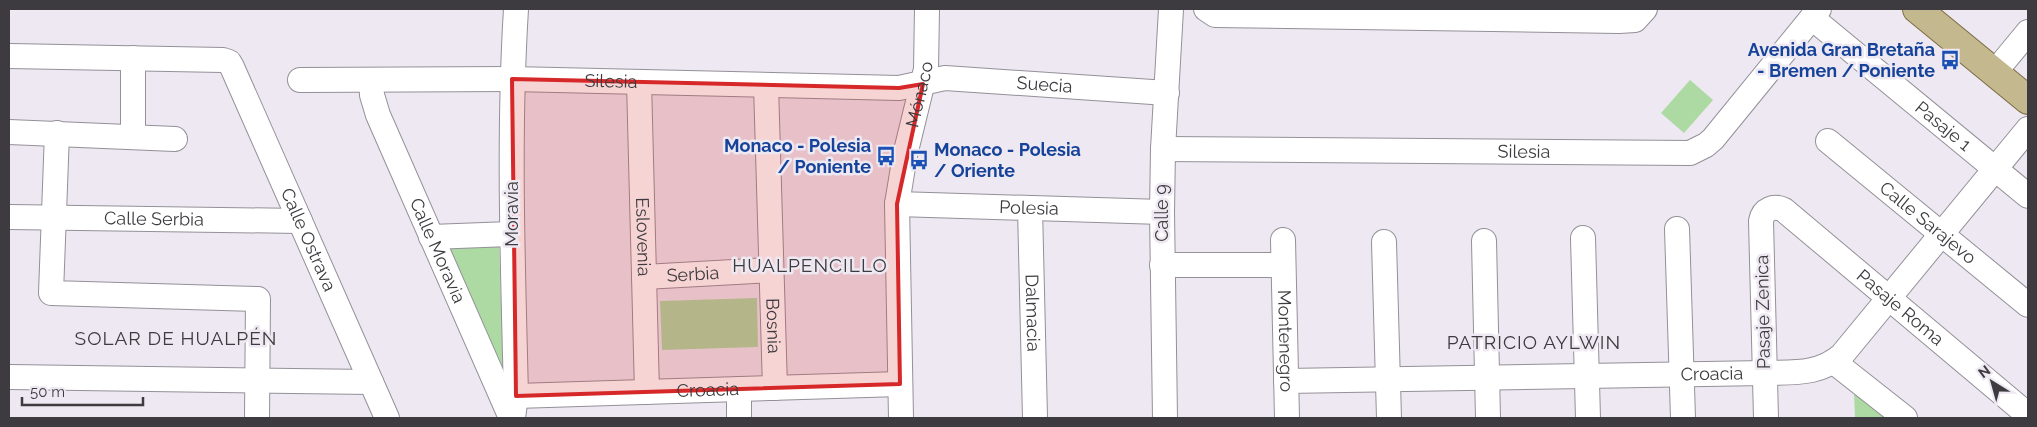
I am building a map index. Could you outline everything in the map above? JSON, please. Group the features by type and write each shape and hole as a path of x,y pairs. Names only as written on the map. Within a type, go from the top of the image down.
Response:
{"main road":[{"path":"1917,9 2028,100"}],"street":[{"name":"Moravia","path":"513,411 512,79 516,9"},
{"name":"Mónaco","path":"901,418 897,204 905,156 928,56 927,9"},
{"name":"Calle 9","path":"1166,418 1162,212 1163,150 1171,9"},
{"path":"1209,11 1612,15 1635,20 1645,9"},
{"name":"Silesia","path":"1163,150 1690,153 1706,146 1713,139 1815,13"},
{"name":"Pasaje 1","path":"1815,13 2028,196"},
{"path":"1995,72 2028,32"},
{"path":"9,56 133,58 133,137"},
{"name":"Calle Ostrava","path":"133,58 223,60 229,62 388,418"},
{"name":"Suecia","path":"923,84 945,78 1166,92"},
{"name":"Silesia","path":"300,80 512,79 899,88 923,84"},
{"name":"Calle Moravia","path":"371,80 372,95 378,114 431,237 513,411"},
{"name":"Eslovenia","path":"639,82 647,392"},
{"name":"Bosnia","path":"766,85 774,388"},
{"name":"Croacia","path":"1286,382 1810,372 1834,362 1845,351 2028,129"},
{"path":"9,132 175,139"},
{"path":"57,133 51,293 258,299 257,418"},
{"name":"Calle Sarajevo","path":"1828,141 2028,305"},
{"name":"Polesia","path":"897,204 1162,212"},
{"name":"Pasaje Roma","path":"1768,209 1777,207 1784,210 2028,415"},
{"name":"Dalmacia","path":"1030,208 1035,418"},
{"name":"Pasaje Zenica","path":"1766,418 1761,221 1762,216 1768,209"},
{"name":"Calle Serbia","path":"9,217 300,221"},
{"path":"1677,230 1683,418"},
{"path":"431,237 512,234"},
{"path":"1583,238 1588,418"},
{"name":"Montenegro","path":"1283,240 1287,418"},
{"path":"1484,241 1488,418"},
{"path":"1384,242 1389,418"},
{"name":"Montenegro","path":"1162,266 1283,265"},
{"name":"Serbia","path":"644,277 771,270"},
{"path":"1834,362 1905,418"},
{"path":"9,377 371,382"},
{"name":"Croacia","path":"513,411 647,392 900,384"},
{"path":"739,389 740,418"}],"highlighted area":[{"path":"512,79 899,88 923,84 897,204 900,384 516,396"}],"green space":[{"path":"1690,80 1713,100 1684,133 1661,113"},
{"path":"499,240 503,368 444,241"},
{"path":"757,298 758,347 662,350 660,301"},
{"path":"1854,392 1887,418 1855,418"}],"place":[{"name":"Avenida Gran Bretaña - Bremen / Poniente","path":"1950,60"},
{"name":"Monaco - Polesia / Poniente","path":"886,156"},
{"name":"Monaco - Polesia / Oriente","path":"919,160"}],"district":[{"name":"HUALPENCILLO","path":"810,265"},
{"name":"SOLAR DE HUALPÉN","path":"176,338"},
{"name":"PATRICIO AYLWIN","path":"1534,342"}]}
